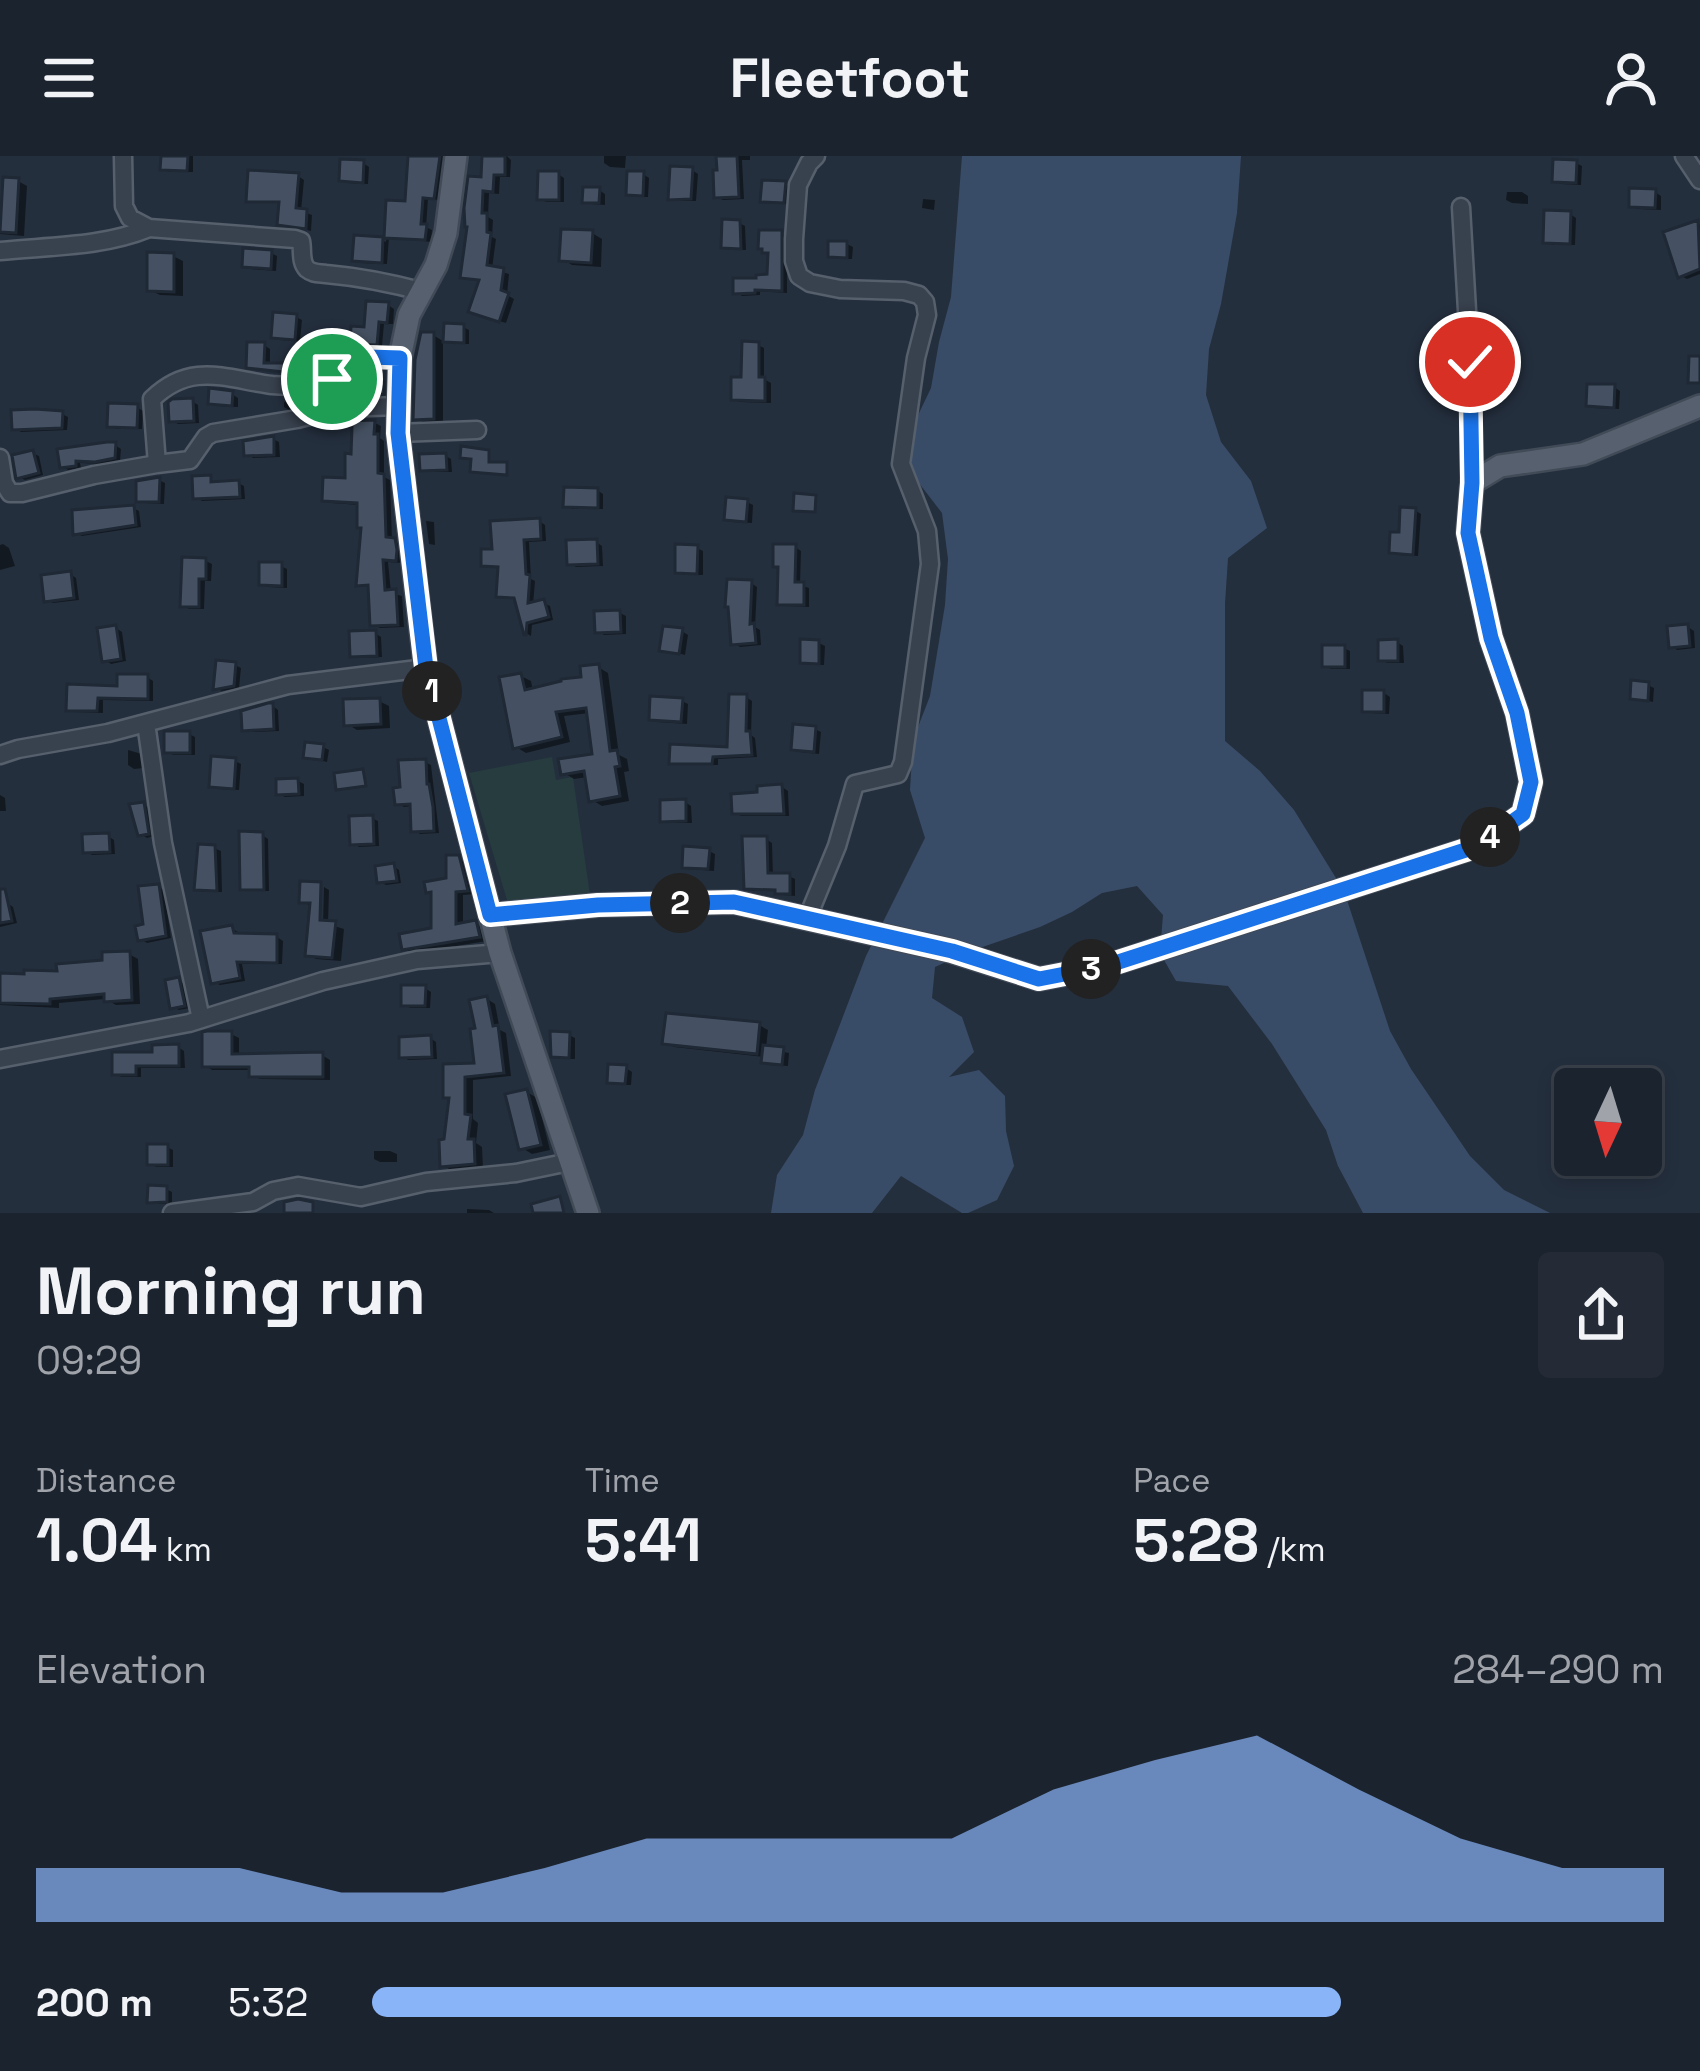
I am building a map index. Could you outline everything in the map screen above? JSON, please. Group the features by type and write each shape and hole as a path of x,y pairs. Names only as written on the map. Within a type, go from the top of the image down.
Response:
{"main road":[{"path":"457,156 446,233 436,265 410,315 400,358 398,433 426,668 500,953 588,1213"},
{"path":"490,915 598,905 734,902 952,951 1039,979 1125,960 1478,846 1523,814 1531,782 1468,533 1472,483 1500,466 1583,454 1700,406"}],"street":[{"path":"123,156 124,206 130,218 149,228 295,239 301,241 304,267 313,273 374,279 424,292"},
{"path":"807,919 856,784 898,774 903,762 929,564 926,531 901,464 927,315 925,302 919,295 904,292 809,284 799,276 794,261 797,185 816,156"},
{"path":"1684,156 1700,180"},
{"path":"1461,206 1472,483"},
{"path":"0,251 125,238 149,228"},
{"path":"157,464 152,399 182,377 212,374 321,388 332,379 337,356 400,358"},
{"path":"0,458 10,493 22,493 94,475 190,460 213,433 340,408 399,406"},
{"path":"398,433 477,430"},
{"path":"0,755 288,686 426,668"},
{"path":"146,723 163,843 201,1019"},
{"path":"0,1059 201,1019 323,981 418,960 500,953"},
{"path":"172,1213 253,1202 273,1191 298,1186 361,1197 426,1182 516,1174 569,1162"}],"green space":[{"path":"552,757 556,780 573,777 590,895 510,910 469,773"}],"water":[{"path":"962,156 1241,156 1237,213 1209,349 1206,395 1221,442 1251,481 1267,528 1228,558 1225,741 1294,810 1344,891 1390,1031 1470,1156 1504,1190 1550,1213 1363,1213 1338,1166 1326,1130 1272,1044 1228,986 1176,981 1160,953 1163,915 1137,886 1102,893 1040,927 935,967 932,998 962,1017 974,1052 949,1077 979,1070 1005,1096 1014,1166 997,1200 962,1213 901,1176 872,1213 771,1213 777,1175 803,1135 815,1090 866,956 925,838 910,790 913,740 930,696 948,559 942,513 912,474 910,432 931,388 951,297"}],"building":[{"path":"161,156 188,156 187,171 160,170"},
{"path":"408,156 440,156 434,199 423,198 425,240 384,238 386,200 405,201"},
{"path":"482,156 505,156 505,175 494,175 493,192 483,191 482,213 487,213 487,232 491,233 487,265 504,268 501,290 509,293 499,322 468,312 479,280 460,278 468,176 481,177"},
{"path":"716,156 737,156 739,197 714,198"},
{"path":"340,159 364,160 363,183 339,181"},
{"path":"1553,159 1577,160 1576,183 1552,182"},
{"path":"670,166 693,167 691,199 668,200"},
{"path":"248,170 299,173 296,208 307,209 306,229 277,225 279,202 246,202"},
{"path":"538,171 559,171 559,200 537,200"},
{"path":"627,171 644,171 643,196 626,195"},
{"path":"3,177 19,178 16,233 0,232"},
{"path":"762,180 786,181 784,203 760,202"},
{"path":"583,187 600,187 599,203 582,203"},
{"path":"1629,188 1656,189 1655,208 1629,207"},
{"path":"1544,210 1571,211 1570,244 1543,243"},
{"path":"722,219 740,220 741,249 721,248"},
{"path":"1698,220 1700,269 1678,278 1663,232"},
{"path":"561,229 593,230 591,263 559,261"},
{"path":"759,230 782,230 782,291 733,294 733,278 767,274 768,253 758,249"},
{"path":"354,235 383,237 382,263 352,261"},
{"path":"828,241 847,241 847,258 828,257"},
{"path":"243,248 272,250 271,269 242,267"},
{"path":"147,252 174,253 174,292 147,291"},
{"path":"366,301 389,302 387,323 379,322 377,345 350,344 351,326 364,327"},
{"path":"273,312 297,314 295,340 271,338"},
{"path":"444,323 464,324 464,343 443,342"},
{"path":"421,332 434,332 434,419 413,420 415,360"},
{"path":"742,341 759,342 765,401 731,400 731,377 741,377"},
{"path":"247,342 265,342 264,363 302,363 302,374 246,368"},
{"path":"1689,356 1700,356 1700,383 1688,383"},
{"path":"345,380 384,382 384,394 335,396"},
{"path":"1587,384 1615,384 1614,408 1586,406"},
{"path":"209,388 233,391 232,406 208,404"},
{"path":"193,398 194,421 169,422 168,402"},
{"path":"108,403 138,404 137,428 107,427"},
{"path":"11,410 63,411 62,428 12,430"},
{"path":"375,420 378,473 384,474 386,537 395,538 397,550 396,561 383,560 385,590 396,589 398,625 370,626 368,585 356,586 361,528 357,528 357,503 322,501 323,477 345,478 352,427 347,421"},
{"path":"274,436 274,455 244,456 243,441"},
{"path":"116,442 115,458 76,461 76,466 60,468 57,449"},
{"path":"461,446 489,450 489,462 507,462 507,475 470,472 471,459 460,458"},
{"path":"33,450 39,473 16,479 12,455"},
{"path":"446,453 447,470 420,471 419,454"},
{"path":"211,475 211,482 239,480 240,497 193,499 192,476"},
{"path":"160,477 159,502 136,502 136,481"},
{"path":"564,487 598,488 598,508 563,507"},
{"path":"794,493 816,495 815,512 793,511"},
{"path":"726,497 748,499 746,522 724,520"},
{"path":"134,505 136,525 73,535 72,510"},
{"path":"1400,507 1416,508 1413,555 1389,553 1390,532 1399,532"},
{"path":"540,518 541,539 524,540 526,574 530,575 528,603 544,599 549,617 527,623 524,635 514,598 496,597 498,567 481,566 481,549 492,549 490,521"},
{"path":"597,539 598,564 567,565 566,540"},
{"path":"675,544 698,545 697,574 675,573"},
{"path":"773,544 796,544 795,582 804,582 804,605 777,605"},
{"path":"182,557 206,558 206,579 199,579 199,607 180,607"},
{"path":"259,562 282,562 282,586 259,585"},
{"path":"71,571 74,598 44,602 41,575"},
{"path":"727,579 752,580 750,624 754,623 756,643 731,645 725,607"},
{"path":"620,610 621,632 595,633 594,611"},
{"path":"1688,624 1690,646 1669,648 1667,626"},
{"path":"116,625 121,659 102,662 97,628"},
{"path":"663,626 683,628 679,654 659,651"},
{"path":"376,630 377,656 350,657 349,631"},
{"path":"800,639 819,640 819,664 800,663"},
{"path":"1398,639 1398,661 1378,661 1378,640"},
{"path":"1322,645 1345,645 1345,667 1322,667"},
{"path":"216,660 236,662 234,686 213,690"},
{"path":"599,664 610,751 617,750 620,766 615,767 620,796 589,802 584,771 561,775 558,759 592,754 586,708 556,712 562,737 513,749 499,677 521,673 525,690 581,677 580,666"},
{"path":"117,674 148,674 148,699 98,698 97,711 66,711 67,684 117,686"},
{"path":"1631,680 1649,682 1648,701 1630,699"},
{"path":"1362,690 1384,690 1384,712 1362,712"},
{"path":"729,694 747,694 746,731 750,731 752,755 713,757 712,764 669,764 670,744 727,747"},
{"path":"650,696 683,698 681,722 649,720"},
{"path":"380,698 381,724 344,726 343,699"},
{"path":"273,703 274,729 242,731 241,711"},
{"path":"793,724 816,726 814,752 791,750"},
{"path":"164,731 190,731 190,753 164,753"},
{"path":"305,742 324,744 322,760 303,758"},
{"path":"211,756 236,758 234,789 209,787"},
{"path":"426,759 434,831 411,832 410,804 395,805 393,788 400,787 398,760"},
{"path":"363,769 366,786 336,790 334,773"},
{"path":"298,778 299,794 276,795 276,779"},
{"path":"782,784 784,814 732,814 731,794"},
{"path":"686,799 686,821 660,822 660,800"},
{"path":"144,802 149,834 138,836 129,804"},
{"path":"373,815 374,844 350,845 349,816"},
{"path":"239,831 263,832 264,890 240,890"},
{"path":"109,833 110,852 83,853 82,834"},
{"path":"742,836 767,836 768,873 790,873 790,894 744,889"},
{"path":"198,844 215,845 217,891 194,890"},
{"path":"683,846 710,848 708,869 682,868"},
{"path":"446,855 459,855 468,891 456,892 456,924 476,920 480,937 402,950 399,934 431,928 431,892 426,893 424,882 446,878"},
{"path":"394,863 397,881 377,883 375,866"},
{"path":"300,881 321,882 320,920 336,921 332,958 305,956 310,903 299,903"},
{"path":"159,884 166,936 138,941 135,926 143,924 138,886"},
{"path":"0,889 5,889 12,921 0,923"},
{"path":"232,925 234,933 277,934 277,963 237,962 240,978 211,984 200,931"},
{"path":"130,951 132,1000 104,1002 104,994 50,999 50,1004 0,1003 0,973 57,971 56,964 102,960 102,952"},
{"path":"179,977 185,1006 170,1009 165,980"},
{"path":"401,985 426,985 425,1006 401,1006"},
{"path":"487,996 493,1026 498,1025 504,1073 465,1077 465,1114 471,1115 468,1139 474,1139 475,1164 440,1167 439,1140 444,1139 449,1098 443,1098 443,1064 474,1063 470,1029 475,1028 469,1000"},
{"path":"666,1013 760,1022 757,1054 662,1044"},
{"path":"232,1031 232,1054 323,1052 323,1077 249,1077 249,1067 202,1067 202,1032"},
{"path":"550,1031 570,1032 569,1058 551,1057"},
{"path":"431,1035 432,1057 399,1058 399,1037"},
{"path":"179,1044 179,1066 136,1066 136,1075 112,1075 112,1052 152,1052 152,1045"},
{"path":"763,1045 784,1047 782,1065 761,1063"},
{"path":"608,1064 627,1065 625,1084 607,1083"},
{"path":"527,1089 541,1145 519,1150 505,1094"},
{"path":"147,1144 168,1144 168,1165 147,1165"},
{"path":"148,1185 167,1186 167,1202 147,1203"},
{"path":"560,1196 564,1213 533,1213 531,1204"},
{"path":"284,1202 313,1202 313,1213 284,1213"}],"route":[{"path":"332,379 337,356 400,358 398,433 426,668 490,915 598,905 734,902 952,951 1039,979 1106,966 1478,846 1523,814 1531,782 1468,533 1470,362"}]}
